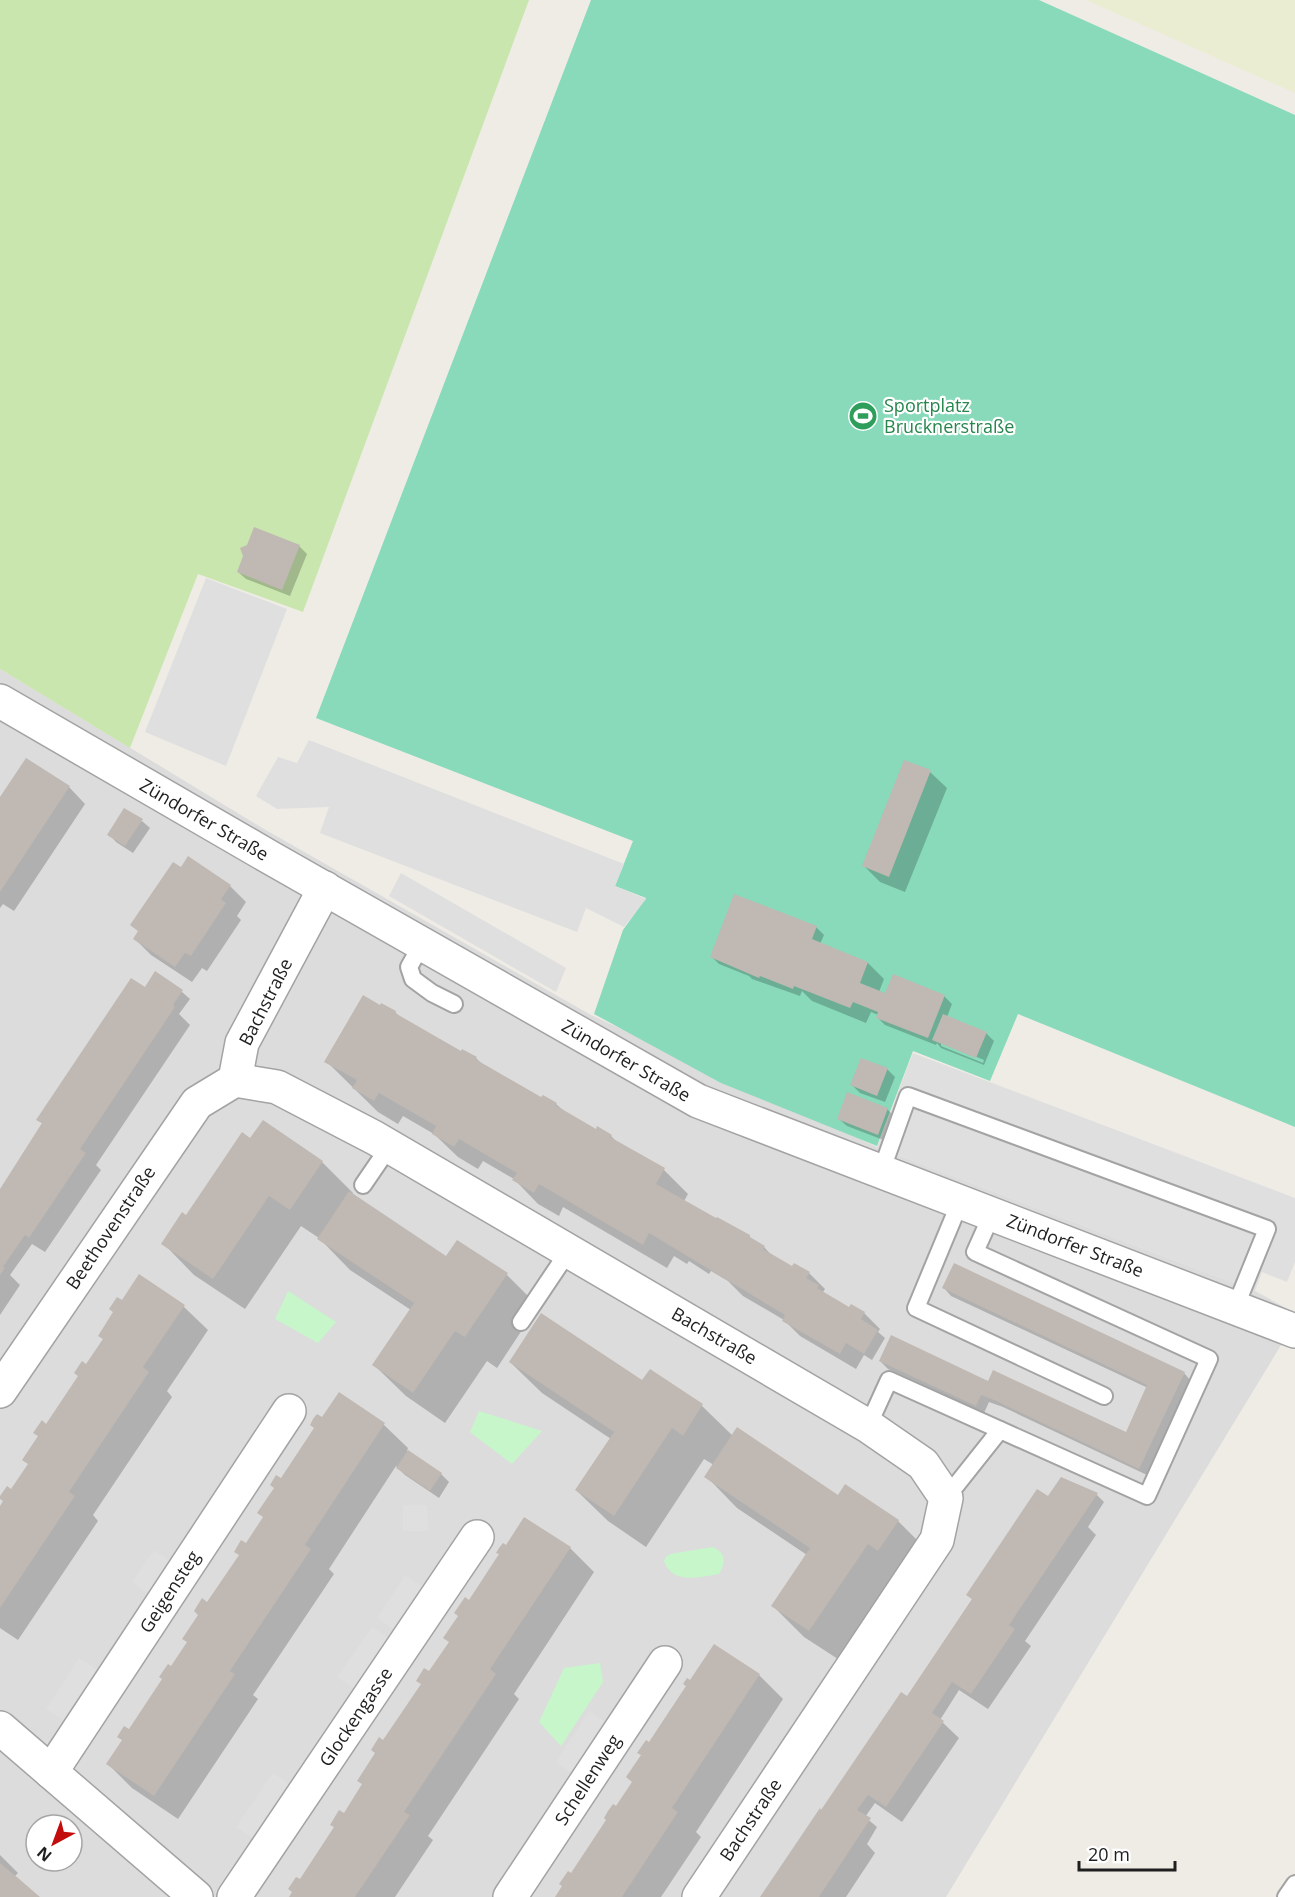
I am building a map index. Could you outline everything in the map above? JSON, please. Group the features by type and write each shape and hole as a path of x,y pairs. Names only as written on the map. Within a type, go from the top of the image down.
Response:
{"street":[{"name":"Zündorfer Straße","path":"4,714 325,888 698,1101 1295,1331"},
{"name":"Bachstraße","path":"325,888 242,1043 235,1080 277,1087 389,1147 868,1426 923,1464 946,1498 937,1540 699,1897"},
{"name":"Beethovenstraße","path":"0,1391 197,1102 235,1080"},
{"name":"Geigensteg","path":"51,1772 289,1411"},
{"name":"Glockengasse","path":"234,1897 477,1537"},
{"name":"Schellenweg","path":"510,1897 665,1663"},
{"path":"0,1728 196,1897"}],"lane":[{"path":"422,944 409,967 413,979 432,993 454,1004"},
{"path":"881,1172 908,1096 1267,1229 1235,1308"},
{"path":"363,1185 389,1147"},
{"path":"960,1202 916,1308 1104,1396"},
{"path":"868,1426 890,1380 1147,1496 1209,1359 975,1252 992,1214"},
{"path":"521,1322 568,1252"},
{"path":"946,1498 1000,1430"},
{"path":"1286,1897 1295,1884"}],"shaded area":[{"path":"206,578 287,609 226,766 145,732"},
{"path":"0,669 264,829 591,1015 877,1147 1255,1291 1295,1313 1295,1322 946,1897 0,1897"},
{"path":"309,740 624,864 615,886 646,899 624,927 586,908 577,932 320,833 329,807 277,809 256,796 278,757 297,763"},
{"path":"401,873 566,968 556,992 389,896"},
{"path":"913,1053 1295,1198 1295,1262 1287,1282 1262,1272 1255,1291 877,1147"},
{"path":"403,1505 427,1505 428,1531 403,1531"},
{"path":"154,1550 174,1563 152,1596 132,1582"},
{"path":"405,1575 426,1589 397,1632 377,1618"},
{"path":"372,1627 391,1640 357,1691 337,1677"},
{"path":"79,1658 101,1672 67,1723 46,1709"},
{"path":"589,1711 609,1724 576,1776 556,1762"},
{"path":"273,1773 293,1787 257,1841 236,1827"}],"green space":[{"path":"0,0 529,0 303,612 198,574 130,748 0,669"},
{"name":"Sportplatz Brucknerstraße","path":"591,0 1039,0 1295,115 1295,1127 1018,1014 990,1081 913,1051 877,1146 721,1083 594,1014 623,930 646,898 615,886 633,841 316,718"},
{"path":"1086,0 1295,0 1295,93"},
{"path":"288,1291 336,1322 318,1343 275,1319"},
{"path":"479,1411 542,1431 512,1464 470,1432"},
{"path":"713,1547 724,1558 719,1574 688,1578 673,1574 664,1561 670,1554"},
{"path":"600,1663 603,1682 561,1746 539,1722 564,1668"}],"building":[{"path":"254,527 300,545 282,590 237,572 243,556 240,548 247,545"},
{"path":"26,758 70,786 0,892 0,797"},
{"path":"904,760 931,770 889,877 862,866"},
{"path":"124,808 143,819 125,846 107,835"},
{"path":"188,856 231,885 221,899 226,903 191,956 185,953 175,967 133,939 138,931 130,925 173,862 181,867"},
{"path":"734,894 817,926 812,939 868,962 860,983 885,993 893,974 945,995 928,1038 876,1018 878,1012 853,1002 850,1008 794,986 793,989 760,976 759,978 710,957"},
{"path":"155,971 183,990 173,1005 175,1007 80,1149 86,1153 29,1238 25,1235 0,1275 0,1189 42,1123 36,1120 131,978 145,987"},
{"path":"363,995 396,1011 395,1013 461,1051 462,1049 477,1057 475,1059 541,1097 543,1095 557,1103 555,1105 596,1129 597,1126 612,1135 610,1137 665,1168 656,1184 750,1235 765,1246 763,1249 792,1266 794,1263 810,1272 806,1278 819,1285 817,1288 849,1307 851,1304 865,1312 861,1319 878,1330 864,1354 846,1343 840,1354 782,1321 785,1315 649,1233 643,1245 539,1184 534,1193 512,1180 517,1173 459,1139 454,1147 432,1134 436,1126 379,1093 374,1101 352,1088 357,1080 324,1062"},
{"path":"943,1014 987,1032 976,1058 932,1040"},
{"path":"861,1058 888,1068 877,1096 850,1085"},
{"path":"847,1092 888,1108 878,1135 837,1119"},
{"path":"263,1120 323,1161 290,1210 269,1196 213,1279 161,1244 182,1212 186,1215 242,1132 250,1138"},
{"path":"349,1191 446,1256 457,1240 508,1273 465,1337 455,1331 413,1393 372,1365 414,1303 317,1239"},
{"path":"954,1263 1185,1372 1139,1469 994,1400 981,1395 976,1406 879,1361 891,1335 988,1381 993,1370 1126,1432 1147,1385 942,1288"},
{"path":"139,1274 185,1305 143,1367 149,1372 69,1492 75,1496 0,1608 0,1506 3,1501 0,1496 7,1486 11,1489 28,1464 22,1460 38,1436 33,1433 42,1420 46,1424 78,1376 74,1373 82,1361 86,1364 103,1339 98,1336 113,1312 109,1309 117,1297 122,1300"},
{"path":"541,1313 642,1380 650,1369 703,1404 683,1436 672,1428 614,1516 575,1490 614,1432 509,1362"},
{"path":"339,1392 385,1423 305,1545 311,1549 230,1671 235,1674 154,1796 106,1764 122,1740 117,1737 124,1726 129,1729 162,1679 159,1677 168,1664 171,1666 187,1642 182,1639 198,1615 194,1611 202,1598 207,1602 239,1555 234,1552 241,1540 246,1543 263,1517 257,1513 274,1488 270,1485 276,1475 281,1478 314,1428 310,1425 313,1419 317,1414 322,1417"},
{"path":"737,1427 838,1495 845,1484 899,1520 878,1551 868,1544 809,1631 771,1606 810,1548 704,1477"},
{"path":"408,1450 442,1473 430,1491 396,1468"},
{"path":"1061,1477 1098,1493 1009,1625 1015,1629 971,1694 952,1682 932,1713 944,1721 886,1807 868,1795 857,1810 871,1818 819,1897 760,1897 901,1692 907,1696 972,1599 966,1595 1037,1489 1048,1496"},
{"path":"524,1517 571,1547 490,1669 496,1674 404,1812 410,1815 355,1897 289,1897 292,1892 288,1889 296,1877 300,1879 334,1827 330,1825 339,1810 344,1813 362,1784 357,1781 375,1753 371,1750 379,1737 383,1740 421,1684 416,1681 424,1668 429,1671 449,1642 443,1638 458,1616 454,1613 465,1597 469,1600 499,1554 496,1553 499,1548 503,1543 506,1545"},
{"path":"714,1644 760,1674 672,1808 678,1812 622,1897 555,1897 562,1886 559,1884 568,1871 571,1873 606,1820 604,1818 608,1811 613,1804 616,1806 632,1782 626,1777 641,1755 637,1753 646,1740 649,1742 686,1686 683,1684 687,1678 690,1680"},
{"path":"0,1863 18,1878 40,1897 0,1897"}],"place":[{"name":"Sportplatz Brucknerstraße","path":"863,416"}]}
